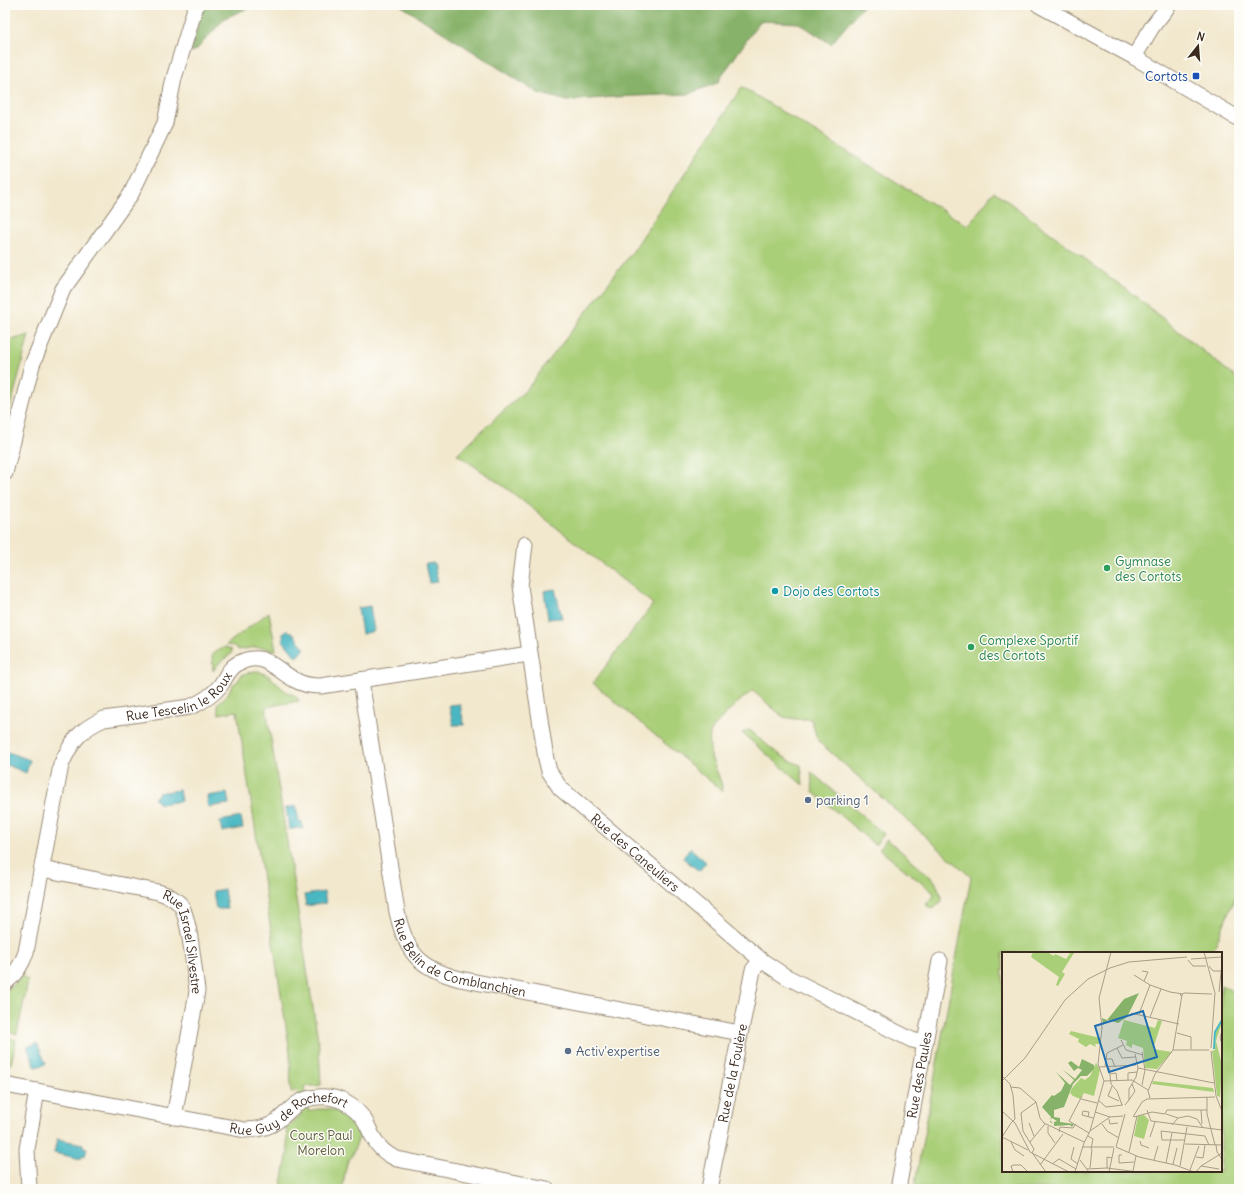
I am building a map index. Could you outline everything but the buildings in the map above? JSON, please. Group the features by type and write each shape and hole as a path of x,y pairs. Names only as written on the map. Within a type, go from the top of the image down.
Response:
{"street":[{"path":"5,473 32,365 63,290 131,194 165,123 174,78 196,5"},
{"path":"1039,5 1134,56 1239,119"},
{"path":"1134,56 1152,27 1169,5"},
{"name":"Rue des Caneuliers","path":"525,544 520,586 529,654 546,759 549,771 557,784 579,806 761,960 792,980 912,1040 925,1043"},
{"name":"Rue Tescelin le Roux","path":"5,982 14,975 24,960 61,765 74,739 93,724 104,719 190,707 198,704 214,693 230,669 237,664 251,659 268,661 296,681 308,685 321,686 529,654"},
{"name":"Rue Belin de Comblanchien","path":"362,680 400,928 406,942 422,963 438,972 460,979 740,1033"},
{"name":"Rue Israel Silvestre","path":"42,869 158,892 171,898 182,908 187,921 197,990 174,1117"},
{"name":"Rue de la Foulère","path":"709,1189 753,970 761,960"},
{"name":"Rue des Paules","path":"898,1189 940,961"},
{"name":"Rue Guy de Rochefort","path":"5,1085 238,1129 252,1130 273,1124 293,1105 302,1100 329,1097 339,1100 355,1109 366,1122 376,1142 384,1151 397,1160 547,1189"},
{"path":"29,1189 26,1149 37,1092"}],"green space":[{"path":"204,5 255,5 225,18 196,50 192,52 191,49"},
{"path":"400,5 864,5 831,44 799,23 760,21 717,83 688,94 614,97 567,101 538,93"},
{"name":"Complexe Sportif des Cortots","path":"742,87 968,226 994,191 1135,296 1239,380 1239,888 1212,952 1002,952 1002,1172 1222,1172 1222,986 1239,994 1239,1189 914,1189 971,877 818,741 811,719 783,717 753,691 742,699 716,724 710,735 711,756 721,782 723,792 593,683 653,604 509,490 457,454 527,389 633,251"},
{"path":"29,335 8,417 5,427 5,342"},
{"path":"269,612 276,651 266,648 249,648 239,650 234,646 226,645"},
{"path":"225,647 231,649 231,654 219,663 213,671 212,654"},
{"name":"Cours Paul Morelon","path":"253,671 261,672 268,676 284,690 296,696 299,701 266,707 319,1046 321,1085 304,1087 308,1111 328,1109 340,1113 350,1120 359,1136 351,1157 347,1163 342,1189 281,1189 288,1151 286,1129 301,1115 297,1090 291,1093 290,1053 237,711 219,714 217,704 227,695 233,684 236,683 242,675"},
{"path":"748,730 787,759 801,765 803,785 742,733"},
{"path":"811,772 884,834 875,845 813,792"},
{"path":"887,839 935,881 941,895 942,900 940,904 932,908 927,906 927,903 934,896 933,892 879,849"},
{"path":"22,976 28,981 17,1034 5,1031 5,990 14,985"},
{"path":"5,1037 16,1040 11,1064 5,1062"}],"water":[{"path":"434,563 438,582 429,583 425,564"},
{"path":"555,589 562,618 548,619 544,591"},
{"path":"370,606 374,631 362,634 358,608"},
{"path":"288,630 292,632 305,649 296,657 282,639 284,637 282,635"},
{"path":"460,704 464,725 453,725 449,705"},
{"path":"5,751 30,760 26,773 5,764"},
{"path":"179,790 181,801 160,804 155,800 158,793"},
{"path":"227,793 229,804 208,807 207,796"},
{"path":"296,806 299,822 302,822 303,828 289,829 286,808"},
{"path":"241,817 243,828 222,832 220,821"},
{"path":"690,848 706,862 699,871 683,858"},
{"path":"224,889 227,909 216,909 213,891"},
{"path":"324,892 326,903 306,906 304,895"},
{"path":"37,1043 46,1064 36,1067 27,1047"},
{"path":"57,1139 83,1144 83,1147 87,1148 85,1156 82,1155 81,1159 54,1153"}],"place":[{"name":"Cortots","path":"1196,76"},
{"name":"Gymnase des Cortots","path":"1107,568"},
{"name":"Dojo des Cortots","path":"775,591"},
{"name":"Complexe Sportif des Cortots","path":"971,647"},
{"name":"parking 1","path":"808,800"},
{"name":"Activ'expertise","path":"568,1051"}]}
